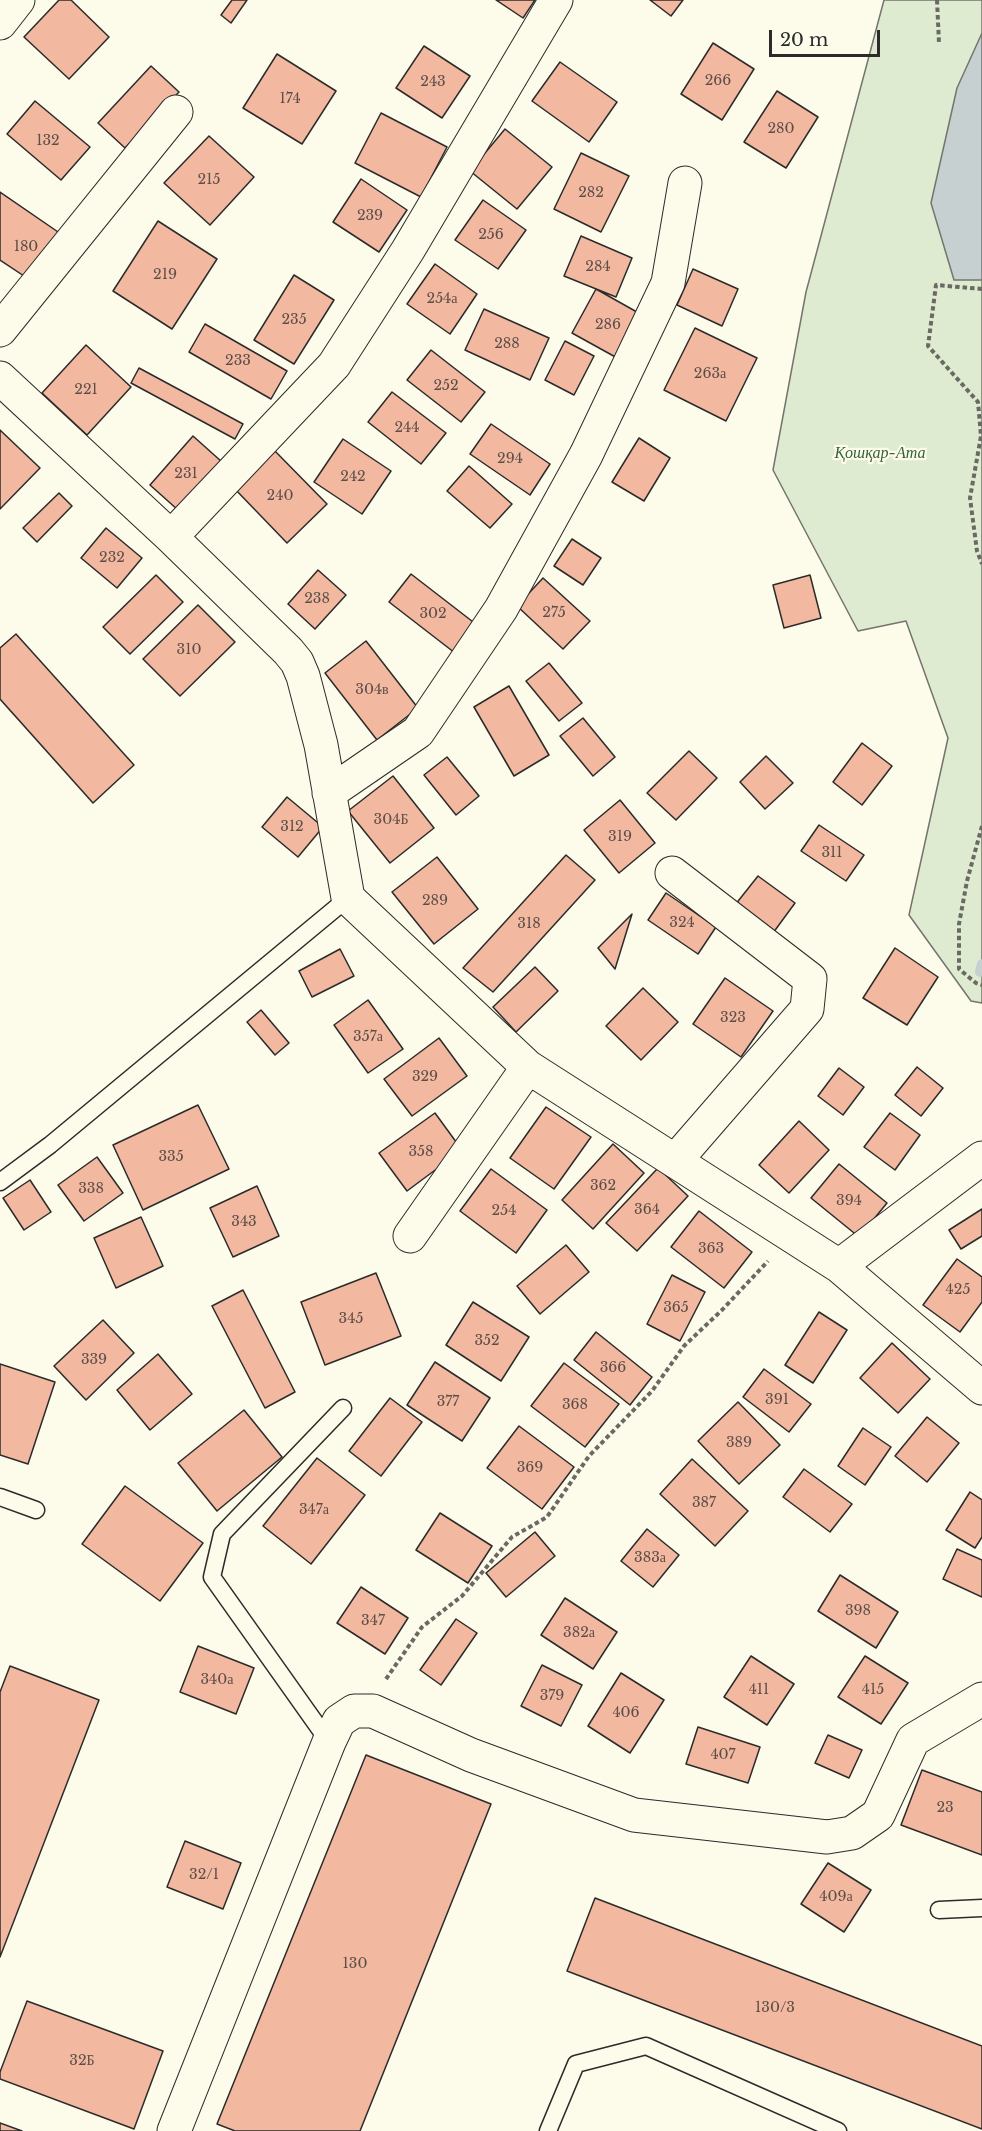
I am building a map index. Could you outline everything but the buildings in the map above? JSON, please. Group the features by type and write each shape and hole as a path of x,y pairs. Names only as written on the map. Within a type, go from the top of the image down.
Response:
{"street":[{"path":"0,23 18,0"},
{"path":"171,537 334,365 408,250 556,0"},
{"path":"0,330 176,112"},
{"path":"329,793 418,732 501,609 586,455 668,283 686,183"},
{"path":"0,378 171,537 297,662 303,676 321,746 348,898 528,1067 839,1266 982,1388"},
{"path":"672,873 810,979 807,1009 675,1161"},
{"path":"410,1236 528,1067"},
{"path":"839,1266 982,1158"},
{"path":"174,2131 339,1721 354,1711 373,1711 471,1755 634,1815 827,1837 852,1833 878,1815 913,1740 982,1699"}],"lane":[{"path":"0,1182 50,1145 348,898"},
{"path":"330,1742 212,1577 222,1534 343,1408"},
{"path":"0,1497 36,1510"},
{"path":"939,1910 982,1908"},
{"path":"548,2131 576,2064 646,2046 838,2131"}],"path":[{"path":"937,0 939,43"},
{"path":"982,289 936,285 928,346 978,402 981,436 969,498 977,551 982,564"},
{"path":"982,826 967,881 959,924 958,969 982,985"},
{"path":"373,1711 385,1680 422,1627 462,1596 512,1537 547,1517 589,1456 652,1391 684,1346 762,1268 789,1234"}],"green space":[{"name":"Қошқар-Ата","path":"884,0 982,0 982,1003 971,1001 909,915 948,738 906,621 858,631 773,470 806,292"}],"shaded area":[{"path":"982,33 982,280 954,280 931,203 957,88"}],"waterway":[{"path":"980,972 982,964"}]}
